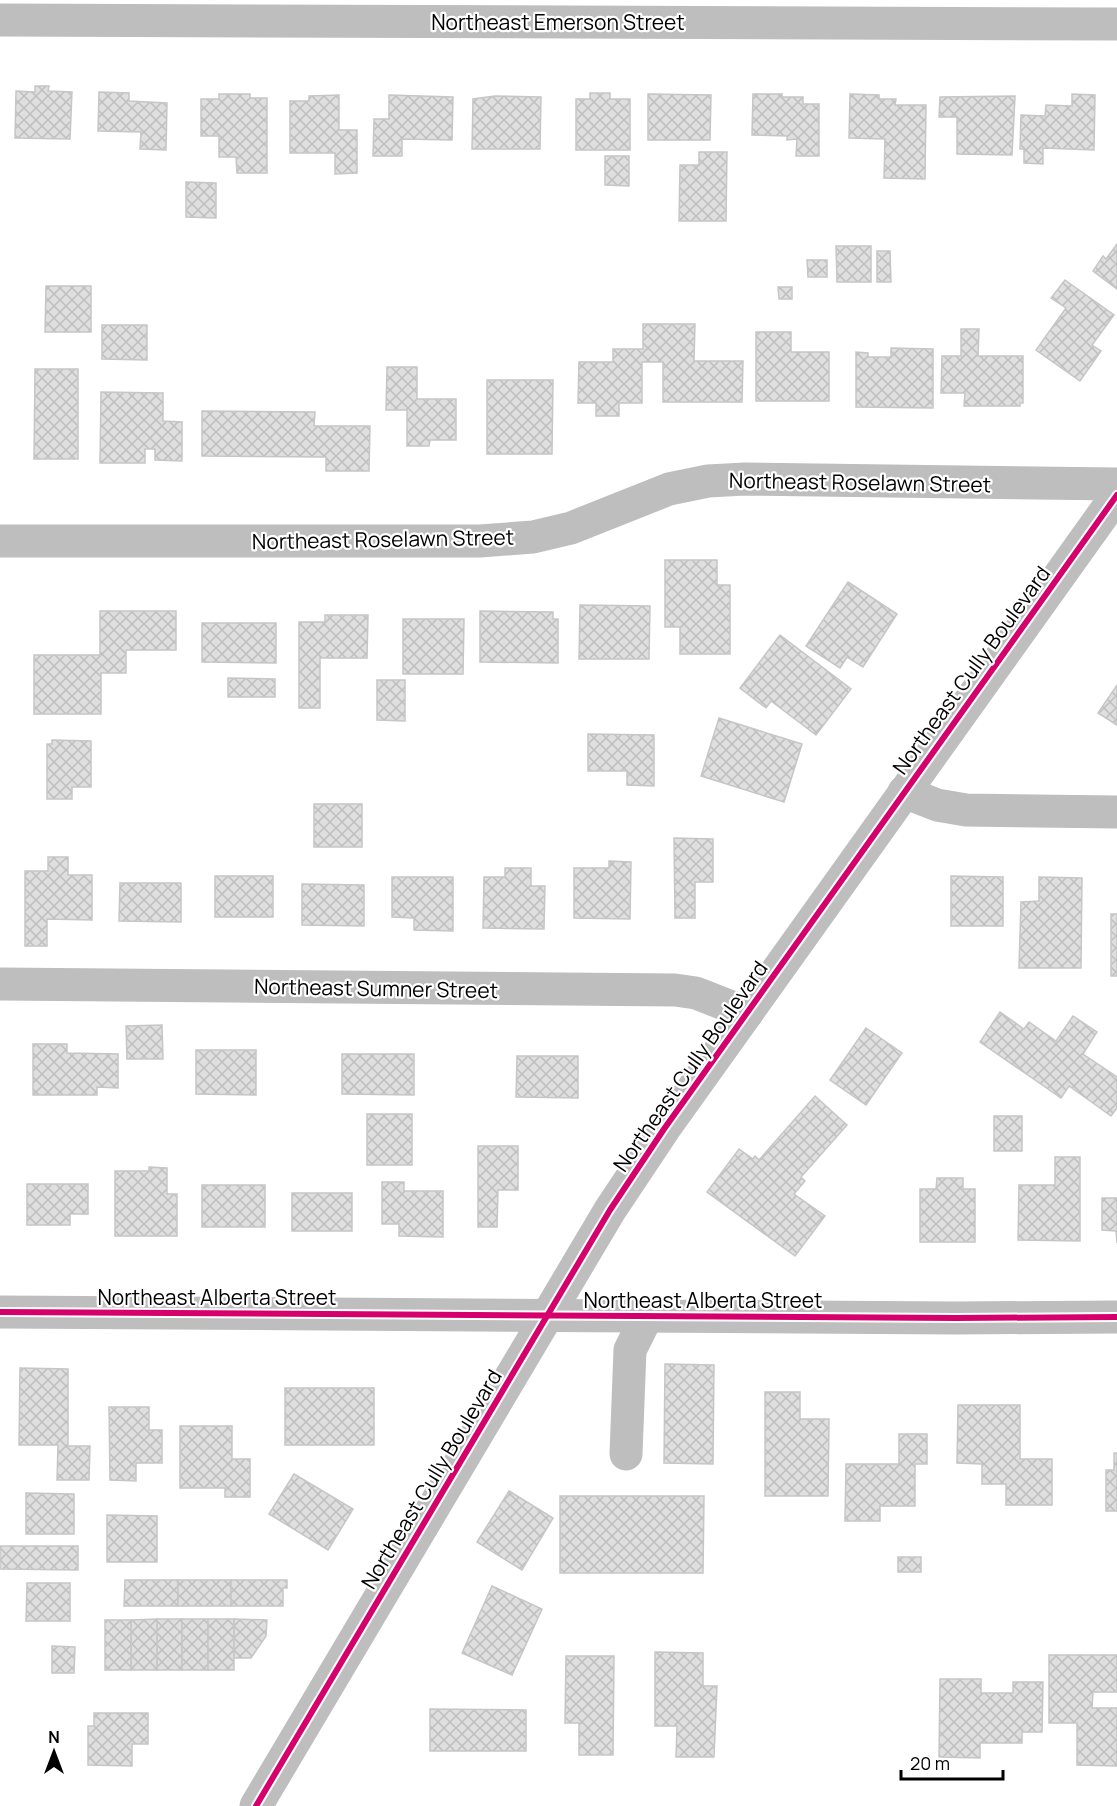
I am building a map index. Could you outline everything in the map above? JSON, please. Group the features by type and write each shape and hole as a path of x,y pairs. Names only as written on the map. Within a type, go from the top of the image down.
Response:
{"street":[{"name":"Northeast Emerson Street","path":"0,20 1117,24"},
{"name":"Northeast Roselawn Street","path":"0,541 480,541 533,537 571,528 669,489 708,481 745,479 1117,484"},
{"name":"Northeast Cully Boulevard","path":"256,1806 610,1210 747,1013 1117,495"},
{"path":"904,792 937,805 966,810 1117,812"},
{"name":"Northeast Sumner Street","path":"0,984 675,990 696,993 747,1013"},
{"name":"Northeast Alberta Street","path":"0,1312 1117,1317"},
{"path":"626,1454 630,1350 647,1316"}],"building":[{"path":"35,86 49,86 48,91 72,92 70,139 15,138 16,91 35,92"},
{"path":"99,92 129,93 129,101 167,103 166,150 140,149 141,132 98,131"},
{"path":"590,93 610,93 610,99 630,99 630,150 576,150 576,99 590,99"},
{"path":"219,94 250,94 250,98 267,98 267,173 237,173 236,157 219,157 219,136 201,136 201,99 219,99"},
{"path":"648,94 711,95 710,140 648,140"},
{"path":"753,94 803,97 803,104 819,104 819,156 796,156 797,139 787,140 787,136 752,135"},
{"path":"850,94 879,95 879,99 896,99 895,105 926,105 925,179 884,178 885,139 849,138"},
{"path":"1072,94 1095,95 1094,150 1043,148 1043,164 1024,163 1024,149 1020,149 1021,115 1045,116 1046,105 1072,106"},
{"path":"339,95 339,130 357,130 357,173 335,174 335,153 290,153 290,101 309,101 309,96"},
{"path":"389,95 453,97 452,140 402,139 402,156 373,156 374,119 389,119"},
{"path":"495,96 541,97 540,149 472,149 473,99"},
{"path":"1015,96 1012,155 957,154 957,117 939,117 940,97"},
{"path":"699,152 727,152 726,221 679,221 680,165 699,165"},
{"path":"605,156 629,156 629,186 605,185"},
{"path":"186,182 216,183 216,218 186,217"},
{"path":"1117,244 1117,289 1093,271 1103,256 1106,259"},
{"path":"836,246 871,246 871,282 837,282"},
{"path":"877,251 890,251 891,282 877,282"},
{"path":"807,260 827,260 827,277 808,277"},
{"path":"1065,280 1114,315 1092,345 1101,351 1080,381 1036,350 1066,308 1051,298"},
{"path":"46,286 91,286 91,332 45,332"},
{"path":"778,287 792,287 792,299 779,299"},
{"path":"643,324 695,324 694,361 743,361 742,402 663,402 663,362 642,362 642,403 619,403 619,416 596,416 596,403 578,403 579,362 613,362 613,349 643,349"},
{"path":"102,325 147,325 147,360 102,359"},
{"path":"961,329 979,329 978,356 1023,356 1023,403 1020,403 1020,406 964,406 965,393 941,393 942,356 961,356"},
{"path":"756,332 791,332 791,352 829,352 829,401 756,401"},
{"path":"891,348 933,349 933,408 856,407 856,352 868,353 868,357 891,357"},
{"path":"387,367 417,367 417,399 456,399 456,440 430,440 429,446 407,446 407,410 386,410"},
{"path":"35,369 78,369 78,459 34,459"},
{"path":"487,380 553,380 552,454 487,454"},
{"path":"101,392 163,393 163,421 182,422 182,461 155,460 155,449 145,449 145,463 100,463"},
{"path":"202,411 315,412 314,426 370,426 369,471 326,471 326,457 202,456"},
{"path":"665,560 717,560 717,585 730,585 730,654 680,654 680,627 665,627"},
{"path":"848,582 897,614 863,667 847,657 840,668 806,646"},
{"path":"580,605 650,606 649,659 579,659"},
{"path":"100,611 176,611 176,650 126,650 126,673 101,673 101,714 34,714 34,655 100,655"},
{"path":"480,611 553,612 553,619 558,619 558,663 480,662"},
{"path":"325,615 368,615 367,658 320,658 320,708 299,708 299,622 325,622"},
{"path":"403,619 464,619 463,674 403,674"},
{"path":"202,623 276,623 276,663 202,662"},
{"path":"780,635 851,689 816,735 771,701 766,708 740,688"},
{"path":"228,678 275,679 275,697 228,697"},
{"path":"377,680 405,680 405,721 377,720"},
{"path":"1117,685 1117,725 1098,713"},
{"path":"719,718 802,744 784,802 701,776"},
{"path":"588,734 654,735 654,786 627,785 627,771 588,771"},
{"path":"52,740 91,741 91,787 72,787 72,799 47,799 47,744 52,744"},
{"path":"314,804 362,804 362,847 314,847"},
{"path":"674,838 713,839 713,882 695,882 695,918 675,918"},
{"path":"48,857 68,857 68,875 92,875 92,920 47,919 47,946 25,946 25,871 48,871"},
{"path":"609,861 631,862 630,919 574,918 574,868 609,868"},
{"path":"505,868 531,868 531,886 545,886 544,929 483,928 484,877 505,877"},
{"path":"215,876 273,876 273,917 215,917"},
{"path":"951,876 1003,877 1003,926 951,926"},
{"path":"392,877 453,877 453,931 414,930 414,918 392,917"},
{"path":"1039,877 1082,878 1081,968 1019,968 1021,902 1039,901"},
{"path":"120,883 181,883 181,922 119,921"},
{"path":"302,884 364,885 364,926 302,925"},
{"path":"1111,914 1117,914 1117,976 1111,976"},
{"path":"1000,1012 1024,1029 1029,1022 1056,1041 1073,1016 1097,1032 1083,1054 1117,1077 1117,1108 1111,1116 1069,1086 1061,1098 980,1042"},
{"path":"162,1025 163,1059 127,1059 126,1026"},
{"path":"866,1028 902,1053 866,1105 830,1080"},
{"path":"33,1044 67,1044 67,1053 118,1054 118,1088 97,1087 97,1095 33,1095"},
{"path":"196,1050 256,1050 256,1095 196,1094"},
{"path":"342,1054 414,1054 414,1095 342,1094"},
{"path":"517,1056 578,1056 578,1098 516,1097"},
{"path":"815,1096 847,1125 801,1177 805,1181 794,1194 825,1216 795,1256 707,1192 739,1149 753,1159 755,1156 759,1160"},
{"path":"367,1114 412,1114 412,1165 367,1165"},
{"path":"994,1116 1022,1116 1022,1151 994,1151"},
{"path":"478,1146 518,1146 518,1190 498,1190 497,1227 478,1227"},
{"path":"1055,1157 1080,1157 1080,1241 1018,1240 1019,1185 1055,1185"},
{"path":"149,1167 167,1168 167,1194 177,1194 177,1236 115,1236 115,1171 149,1171"},
{"path":"937,1178 963,1178 963,1189 975,1189 975,1242 920,1242 920,1189 936,1189"},
{"path":"382,1182 404,1182 404,1191 443,1191 443,1237 399,1236 399,1224 382,1224"},
{"path":"27,1184 88,1184 88,1214 70,1214 70,1225 27,1225"},
{"path":"202,1185 265,1185 265,1227 202,1227"},
{"path":"292,1193 352,1193 352,1231 292,1231"},
{"path":"1102,1198 1117,1198 1117,1243 1116,1231 1102,1230"},
{"path":"665,1364 714,1365 713,1464 664,1463"},
{"path":"20,1368 68,1369 68,1446 90,1446 89,1480 57,1480 58,1445 19,1445"},
{"path":"285,1388 374,1388 374,1445 285,1445"},
{"path":"765,1392 800,1392 800,1419 829,1419 828,1496 765,1496"},
{"path":"958,1405 1020,1405 1020,1459 1052,1459 1052,1505 1006,1505 1006,1484 982,1484 982,1464 957,1463"},
{"path":"109,1407 149,1407 149,1430 162,1430 162,1463 136,1463 136,1481 110,1480"},
{"path":"180,1426 232,1426 232,1459 250,1459 250,1497 225,1497 225,1488 180,1488"},
{"path":"899,1434 927,1434 927,1464 915,1464 915,1506 880,1506 880,1521 845,1521 846,1464 899,1464"},
{"path":"1114,1453 1117,1453 1117,1511 1106,1511 1106,1470 1114,1470"},
{"path":"294,1474 353,1509 328,1550 269,1514"},
{"path":"509,1491 553,1518 522,1570 477,1542"},
{"path":"26,1493 74,1494 74,1534 26,1534"},
{"path":"560,1496 704,1496 703,1573 560,1573"},
{"path":"107,1515 157,1516 157,1562 107,1562"},
{"path":"0,1546 78,1546 78,1570 0,1569"},
{"path":"898,1557 921,1557 921,1572 898,1572"},
{"path":"125,1580 178,1580 178,1606 124,1606"},
{"path":"178,1580 231,1580 231,1606 178,1606"},
{"path":"231,1580 287,1580 287,1588 283,1588 283,1606 231,1606"},
{"path":"27,1583 70,1583 70,1621 26,1621"},
{"path":"492,1586 542,1609 512,1675 462,1653"},
{"path":"157,1619 182,1619 182,1670 157,1670"},
{"path":"157,1619 157,1670 131,1670 131,1620"},
{"path":"182,1619 208,1619 208,1670 182,1670"},
{"path":"208,1619 234,1619 234,1670 208,1670"},
{"path":"234,1619 267,1620 266,1636 251,1658 234,1658"},
{"path":"105,1620 131,1620 131,1670 105,1670"},
{"path":"52,1646 75,1647 74,1673 52,1673"},
{"path":"655,1652 703,1653 703,1686 717,1686 714,1757 676,1757 677,1726 655,1726"},
{"path":"1049,1655 1117,1655 1117,1692 1093,1692 1092,1708 1117,1708 1117,1766 1077,1765 1077,1723 1049,1723"},
{"path":"566,1656 614,1656 613,1755 579,1755 579,1723 565,1723"},
{"path":"940,1679 981,1679 981,1693 1013,1693 1013,1682 1043,1682 1042,1732 1022,1732 1022,1743 980,1743 980,1758 939,1757"},
{"path":"430,1709 526,1710 526,1751 430,1751"},
{"path":"94,1713 148,1713 148,1744 132,1744 132,1766 88,1765 88,1726 94,1726"}],"cycle path":[{"path":"256,1806 610,1210 664,1129 1117,495"},
{"path":"0,1312 1117,1317"}]}
